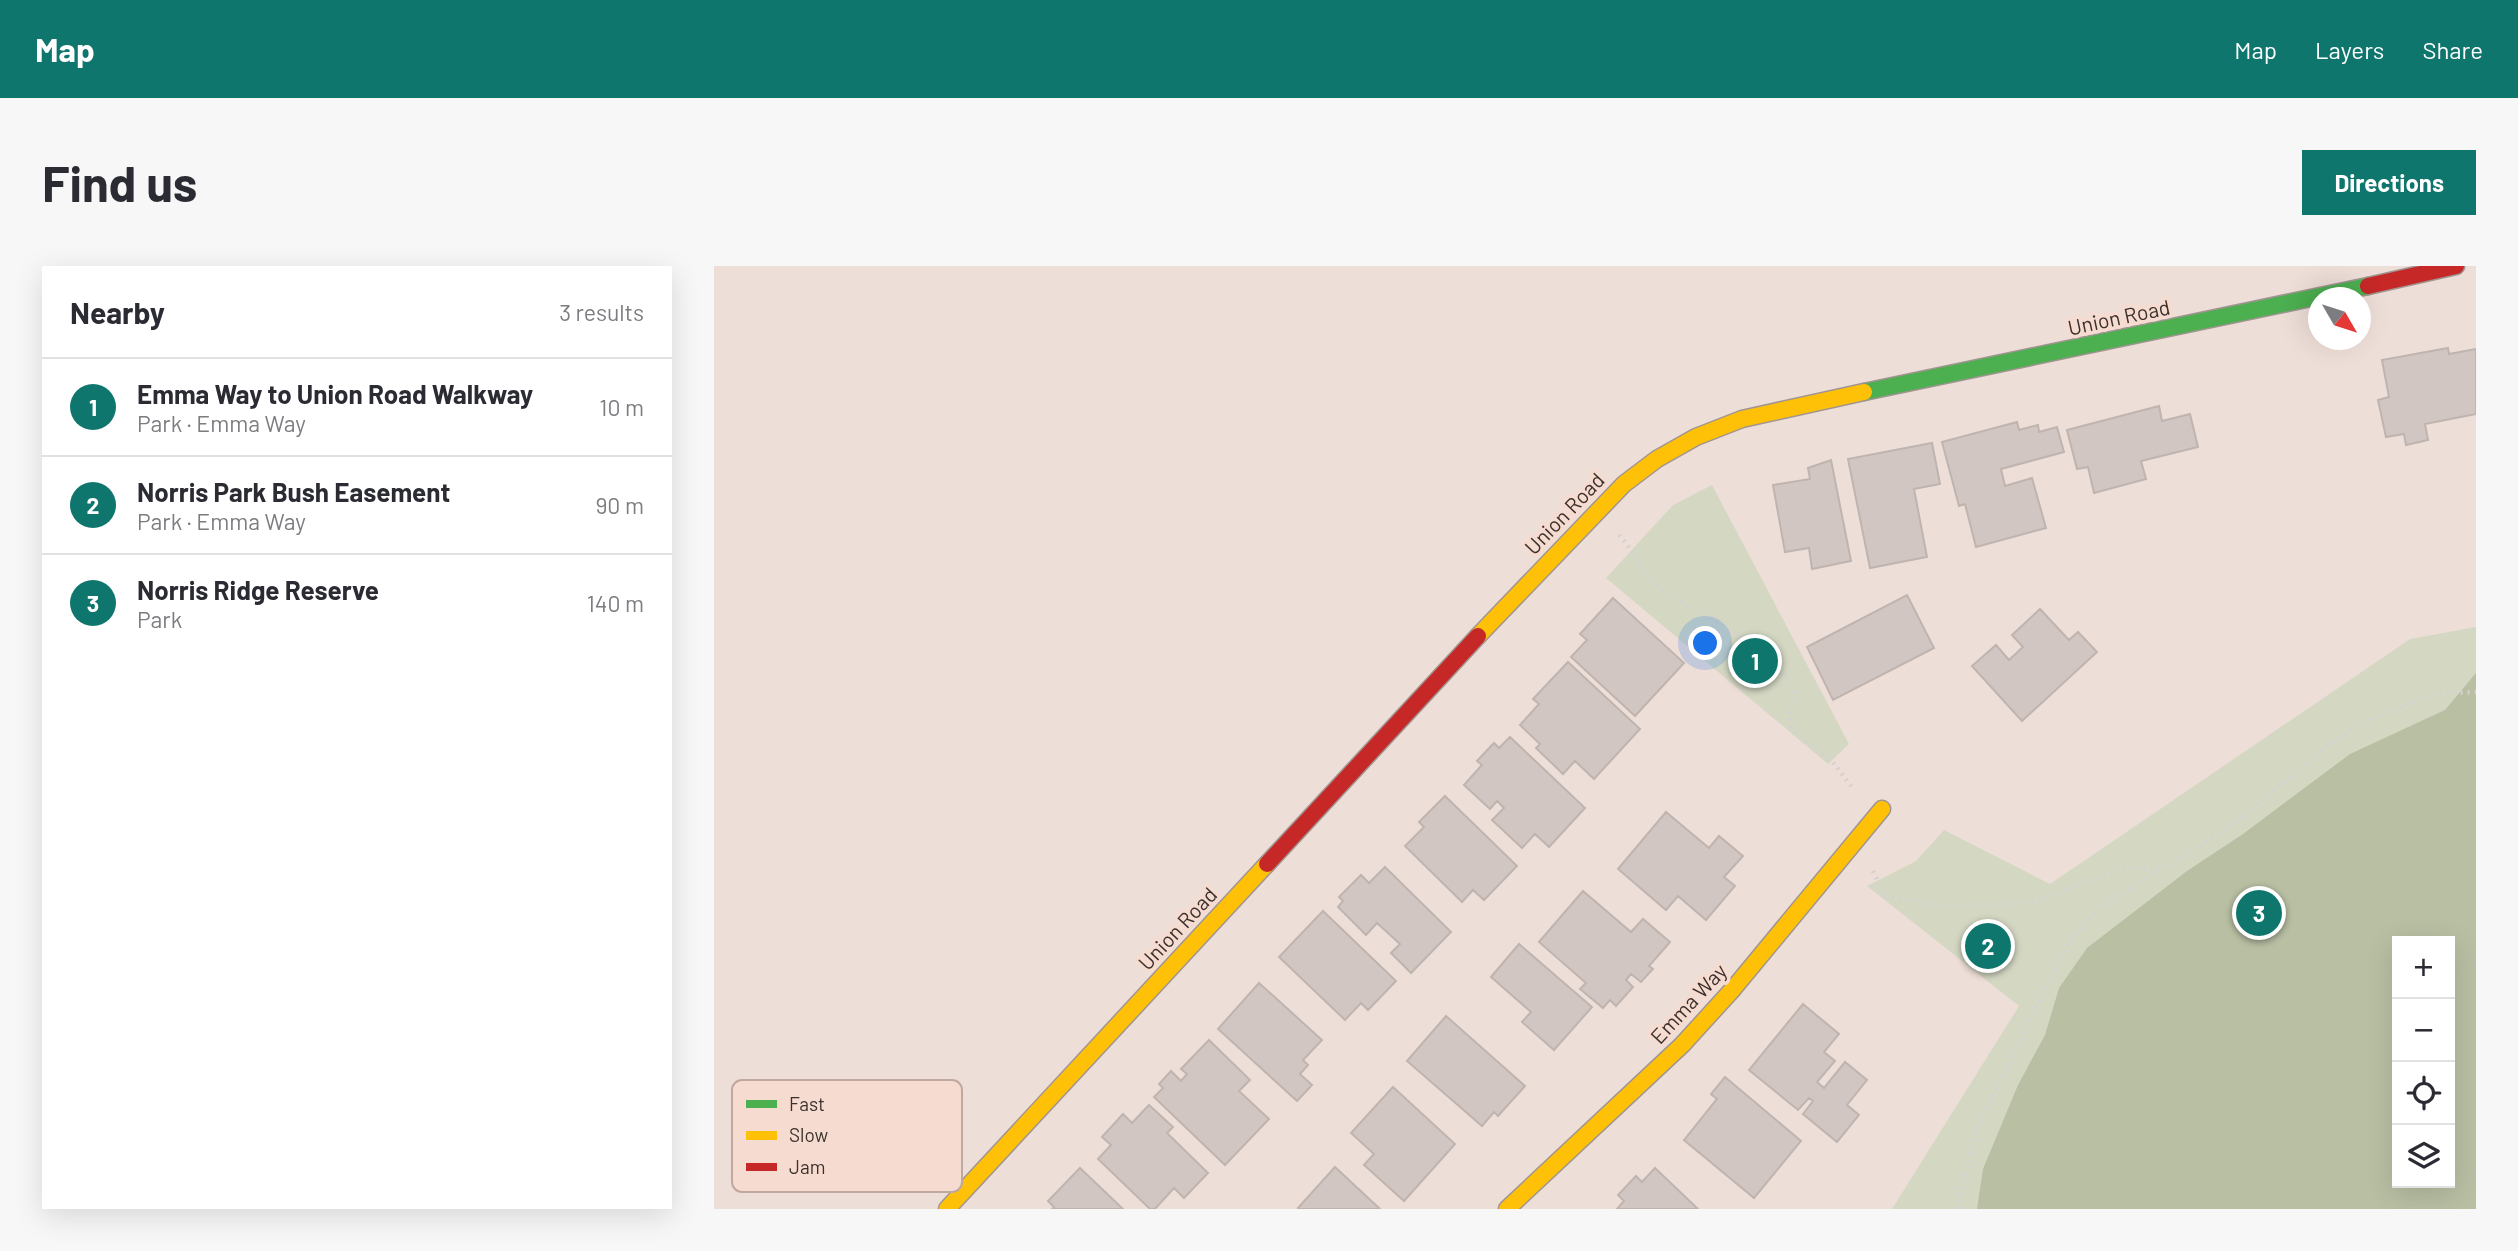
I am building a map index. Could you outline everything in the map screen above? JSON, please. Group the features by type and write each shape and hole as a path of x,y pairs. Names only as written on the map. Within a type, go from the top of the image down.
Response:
{"street":[{"name":"Union Road","path":"947,1209 1525,585 1624,484 1657,459 1696,437 1741,419 2276,307 2456,266"},
{"name":"Emma Way","path":"1507,1209 1682,1045 1733,989 1882,809"}],"path":[{"path":"1596,512 1621,537 1657,586 1681,604 1708,616 1727,629 1783,673 1793,688 1789,718 1798,735 1835,765 1854,790 1882,809"},
{"path":"1957,1209 1977,1126 2068,943 2099,908 2234,824 2356,726 2434,694 2476,692"},
{"path":"1872,871 1885,896 1932,905 1995,905 2035,901 2127,866 2157,872"}],"green space":[{"path":"1712,485 1849,744 1828,764 1606,578 1673,505"},
{"path":"2476,627 2476,1209 1892,1209 2019,1006 1867,886 1916,861 1944,830 2050,884 2410,639"},
{"path":"2476,673 2476,1209 1977,1209 1983,1169 2018,1085 2045,1035 2059,988 2087,948 2187,871 2243,834 2350,754 2445,710"}],"building":[{"path":"2448,348 2449,354 2476,349 2476,414 2425,424 2428,440 2406,445 2404,434 2386,437 2378,400 2389,397 2382,360"},
{"path":"2159,406 2162,421 2190,414 2198,447 2141,461 2146,479 2094,493 2088,467 2077,469 2067,430"},
{"path":"2017,422 2019,430 2038,425 2039,432 2057,427 2064,452 2001,469 2005,486 2032,478 2046,528 1976,547 1965,504 1959,506 1942,442"},
{"path":"1932,443 1940,484 1914,489 1927,557 1870,568 1848,459"},
{"path":"1831,460 1851,561 1812,569 1809,548 1785,552 1773,485 1810,479 1808,468"},
{"path":"1907,595 1934,648 1833,700 1807,647"},
{"path":"1613,598 1684,663 1635,716 1571,657 1587,640 1580,634"},
{"path":"2040,609 2069,640 2078,632 2097,652 2022,721 1972,666 1996,645 2009,660 2023,647 2012,635"},
{"path":"1568,662 1640,729 1594,779 1575,761 1563,774 1536,748 1540,744 1520,725 1539,704 1533,699"},
{"path":"1510,737 1585,808 1549,847 1535,834 1522,848 1492,820 1504,808 1497,801 1490,809 1464,785 1482,765 1477,761 1494,743 1499,748"},
{"path":"1445,796 1517,866 1484,900 1473,890 1462,902 1405,846 1424,827 1419,822"},
{"path":"1666,812 1709,848 1719,836 1743,856 1724,877 1735,886 1706,920 1678,896 1666,910 1618,869"},
{"path":"1385,867 1451,932 1411,973 1391,953 1400,944 1377,923 1366,935 1338,907 1343,901 1339,897 1361,875 1369,883"},
{"path":"1583,891 1631,932 1643,919 1670,942 1649,966 1653,969 1641,982 1631,974 1626,980 1633,987 1616,1006 1610,1000 1603,1008 1580,989 1586,983 1539,942"},
{"path":"1323,911 1396,981 1368,1010 1361,1003 1345,1020 1279,957"},
{"path":"1519,944 1592,1007 1554,1050 1522,1022 1531,1012 1491,977"},
{"path":"1259,983 1322,1040 1303,1060 1308,1065 1300,1074 1312,1085 1297,1101 1218,1029"},
{"path":"1803,1004 1839,1034 1824,1052 1835,1061 1817,1082 1824,1088 1845,1062 1867,1080 1847,1105 1859,1115 1837,1142 1803,1114 1813,1101 1809,1098 1798,1110 1749,1070"},
{"path":"1446,1016 1525,1086 1498,1116 1494,1112 1482,1126 1407,1061"},
{"path":"1209,1040 1250,1080 1239,1091 1269,1119 1225,1165 1154,1097 1163,1088 1159,1084 1171,1071 1181,1081 1187,1074 1181,1069"},
{"path":"1725,1077 1801,1141 1754,1198 1684,1140 1717,1099 1711,1094"},
{"path":"1393,1087 1455,1144 1404,1201 1364,1165 1374,1154 1351,1133"},
{"path":"1149,1105 1173,1127 1167,1133 1208,1173 1184,1198 1174,1188 1155,1209 1150,1209 1098,1159 1111,1145 1102,1137 1123,1114 1132,1123"},
{"path":"1335,1167 1380,1209 1298,1208"},
{"path":"1080,1168 1123,1209 1052,1209 1054,1207 1048,1201"},
{"path":"1655,1168 1698,1209 1617,1209 1624,1201 1618,1195 1636,1176 1642,1182"}],"traffic: fast":[{"path":"1864,392 2368,286"}],"traffic: slow":[{"path":"1478,636 1624,484 1657,459 1696,437 1742,419 1864,392"},
{"path":"1507,1209 1682,1045 1733,989 1882,809"},
{"path":"947,1209 1267,864"}],"traffic: jam":[{"path":"2368,286 2456,266"},
{"path":"1267,864 1478,636"}],"place":[{"name":"Emma Way to Union Road Walkway","path":"1755,661"},
{"name":"Norris Ridge Reserve","path":"2259,913"},
{"name":"Norris Park Bush Easement","path":"1988,946"}]}
